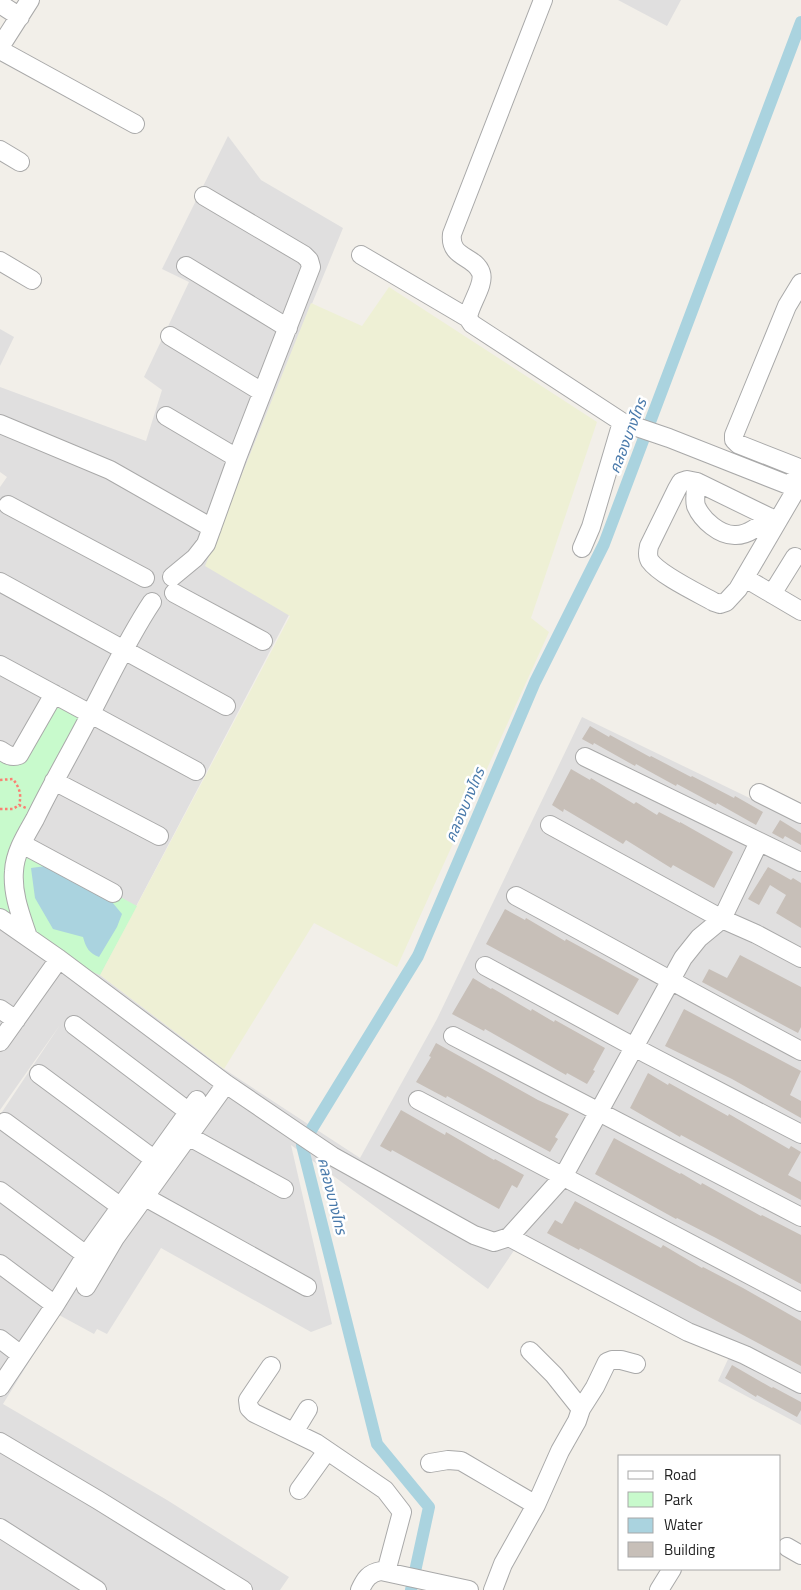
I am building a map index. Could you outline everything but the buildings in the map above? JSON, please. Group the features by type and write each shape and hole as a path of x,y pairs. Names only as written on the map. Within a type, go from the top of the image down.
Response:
{"street":[{"path":"468,315 482,281 481,272 454,249 451,242 452,234 543,0"},
{"path":"0,4 26,7 0,49 135,124"},
{"path":"0,150 20,162"},
{"path":"204,196 304,255 309,260 311,267 262,392 206,544 173,585 170,598 165,602 152,602 145,596 142,587 145,578 150,572 158,570 166,572 173,585 264,641"},
{"path":"361,255 468,315 472,324 623,422 797,488"},
{"path":"0,261 32,280"},
{"path":"186,266 288,328"},
{"path":"773,519 697,482 687,480 681,482 677,489 649,546 648,554 657,569 714,602 720,604 726,602 745,578 773,519 797,488 800,468 738,444 734,440 734,435 787,306 801,283"},
{"path":"170,336 262,392"},
{"path":"166,416 237,458"},
{"path":"582,548 591,526 623,422"},
{"path":"0,424 110,470 212,528"},
{"path":"697,482 696,505 713,527 734,536 747,533 773,519"},
{"path":"8,505 145,578"},
{"path":"772,594 795,557"},
{"path":"745,578 801,611"},
{"path":"0,582 124,648 226,706"},
{"path":"28,937 17,903 14,872 16,860 22,844 54,781 124,648 152,602"},
{"path":"0,665 196,772"},
{"path":"0,750 9,756 19,754 54,694"},
{"path":"585,757 801,862"},
{"path":"54,781 159,836"},
{"path":"759,793 801,814"},
{"path":"550,825 722,919 756,934 801,958"},
{"path":"0,918 59,959 226,1084 332,1156 474,1235 494,1242 509,1237 563,1177 683,958 699,938 722,919 758,842"},
{"path":"22,844 113,893"},
{"path":"516,896 801,1051"},
{"path":"0,1042 59,959"},
{"path":"485,966 801,1134"},
{"path":"0,1009 16,1020"},
{"path":"0,1387 55,1306 86,1255 193,1106 74,1025"},
{"path":"453,1036 801,1217"},
{"path":"39,1074 155,1160"},
{"path":"86,1287 115,1238 226,1084"},
{"path":"418,1100 801,1302"},
{"path":"5,1122 121,1207"},
{"path":"188,1136 284,1189"},
{"path":"0,1191 86,1255"},
{"path":"144,1197 307,1287"},
{"path":"509,1237 688,1332 745,1355 801,1384"},
{"path":"0,1264 55,1306"},
{"path":"0,1339 21,1355"},
{"path":"530,1352 554,1375 581,1409"},
{"path":"493,1590 503,1564 536,1505 560,1451 607,1362 621,1360 636,1364"},
{"path":"271,1366 248,1400 249,1408 254,1413 316,1443 328,1451 385,1490 402,1512 390,1573"},
{"path":"294,1432 308,1409"},
{"path":"0,1442 243,1590"},
{"path":"299,1490 328,1451"},
{"path":"430,1463 448,1460 461,1461 536,1505"},
{"path":"0,1528 97,1590"},
{"path":"659,1590 671,1570"},
{"path":"360,1590 364,1581 371,1573 381,1571 469,1590"}],"path":[{"path":"0,780 13,779 18,786 21,797 19,805 13,809 0,809"},
{"path":"19,805 38,813"}],"shaded area":[{"path":"618,0 681,0 667,26"},
{"path":"228,136 261,180 343,228 206,565 290,613 100,975 224,1069 360,1158 437,1019 582,717 801,823 801,1425 718,1381 729,1357 685,1340 515,1249 488,1289 291,1145 332,1324 311,1332 161,1248 107,1334 97,1329 94,1334 59,1315 64,1305 3,1404 167,1500 289,1577 280,1590 0,1590 0,1115 60,1025 0,1110 0,487 7,477 0,472 0,387 146,441 162,390 144,377 189,282 162,269"},
{"path":"0,329 14,337 0,366"}],"green space":[{"path":"389,287 597,422 531,618 549,632 397,967 314,923 224,1069 100,975 290,616 205,566 311,303 362,326"},
{"path":"48,690 90,715 22,844 137,906 100,975 59,959 0,918 0,748 16,757"}],"water":[{"path":"46,866 112,902 122,914 117,927 99,957 88,950 83,937 53,929 35,898 31,868"}],"waterway":[{"name":"คลองบางไทร","path":"411,1590 429,1507 377,1444 302,1145 418,956 535,682 604,544 801,22"}]}
